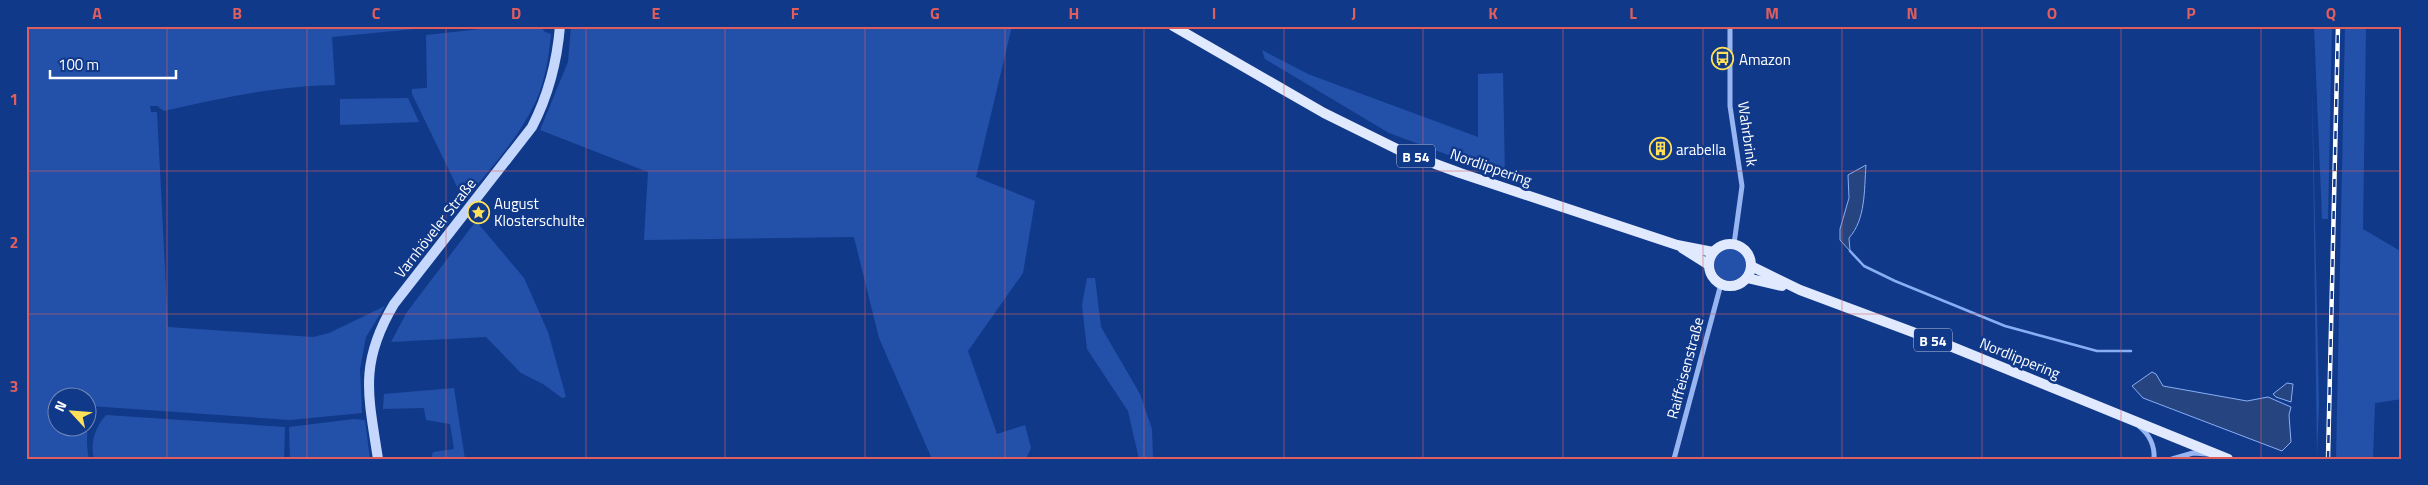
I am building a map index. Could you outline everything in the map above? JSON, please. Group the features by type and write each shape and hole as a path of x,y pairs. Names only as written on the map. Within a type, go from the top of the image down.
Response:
{"main road":[{"name":"Nordlippering","path":"1173,26 1324,113 1404,152 1460,173 1677,245 1713,252"},
{"path":"1724,244 1734,244 1746,250 1751,266 1747,278 1734,285 1721,284 1711,274 1709,265 1713,252 1724,244"},
{"name":"Nordlippering","path":"1677,245 1709,265"},
{"name":"Nordlippering","path":"1751,266 1800,290 1950,346 2224,457"},
{"name":"Nordlippering","path":"1747,278 1800,290"}],"street":[{"name":"Varnhöveler Straße","path":"378,459 369,385 370,365 381,327 394,304 532,127 544,104 552,79 560,26"},
{"name":"Wahrbrink","path":"1730,26 1730,106 1742,186 1734,244"},
{"name":"Raiffeisenstraße","path":"1674,459 1721,284"},
{"path":"2132,419 2143,429 2151,441 2155,452 2154,459"},
{"path":"2172,459 2193,453 2224,457"}],"shaded area":[{"path":"26,26 445,26 332,37 335,85 270,90 164,111 157,106 150,106 151,112 157,112 168,327 313,337 329,333 385,306 366,337 360,369 362,413 290,420 98,407 98,388 48,388 48,438 87,438 89,459 26,459"},
{"path":"507,26 540,26 545,32 551,34 544,77 536,101 521,128 464,201 412,94 412,89 427,88 426,35"},
{"path":"571,26 1012,26 976,177 1035,201 1023,273 968,351 997,434 1025,425 1031,448 1026,459 932,459 879,338 854,237 644,240 648,172 540,130 568,62"},
{"path":"2314,26 2332,26 2328,219 2322,219"},
{"path":"2345,26 2366,26 2363,229 2402,252 2402,399 2375,403 2373,459 2336,459"},
{"path":"1262,50 1308,74 1478,137 1478,74 1503,73 1505,176 1389,133 1265,59"},
{"path":"2312,83 2319,405 2317,456"},
{"path":"408,98 419,122 340,125 340,99"},
{"path":"1866,165 1863,204 1859,222 1849,238 1850,251 1840,240 1840,229 1849,198 1848,175"},
{"path":"476,221 524,278 548,332 566,397 562,398 543,384 521,373 486,337 391,342 407,312"},
{"path":"1731,247 1743,252 1748,264 1743,276 1731,281 1719,276 1714,264 1719,252"},
{"path":"1087,278 1095,278 1101,327 1140,394 1152,429 1153,459 1139,459 1128,411 1087,349 1082,305"},
{"path":"2152,372 2156,374 2163,386 2247,401 2268,397 2291,407 2289,415 2291,442 2282,451 2143,398 2132,386"},
{"path":"2287,383 2293,384 2291,402 2276,397 2273,394"},
{"path":"454,388 465,459 431,459 433,452 454,449 450,424 426,420 424,408 383,409 384,394"},
{"path":"106,415 285,427 284,459 94,459 93,441 94,438 98,438 99,425"},
{"path":"354,419 365,420 370,459 290,459 289,427"}],"waterway":[{"path":"1850,251 1864,266 1895,281 2005,326 2097,351 2131,351"}],"railway":[{"path":"2328,459 2338,26"}],"place":[{"name":"Amazon","path":"1723,59"},
{"name":"arabella","path":"1660,149"},
{"name":"August Klosterschulte","path":"478,212"}]}
